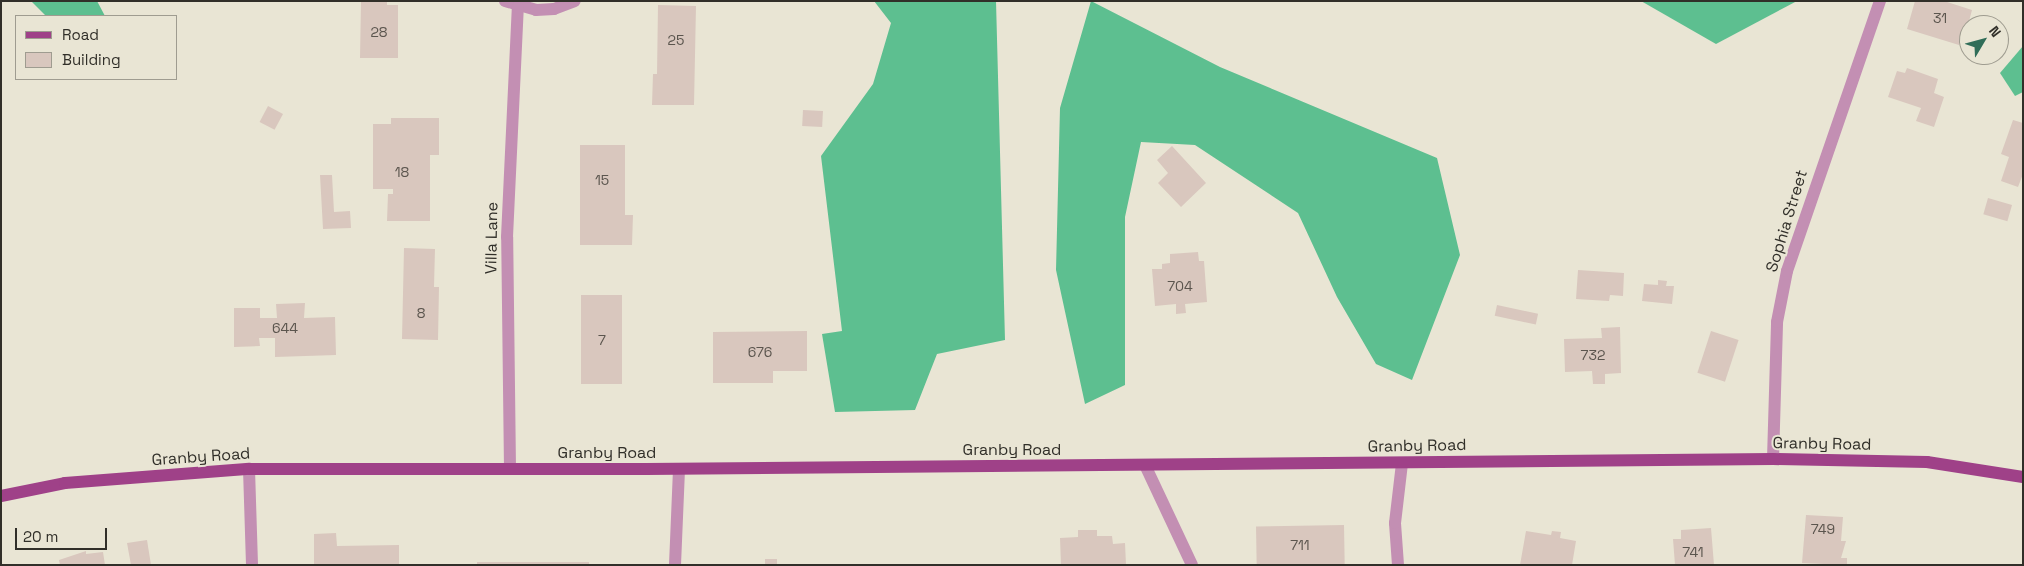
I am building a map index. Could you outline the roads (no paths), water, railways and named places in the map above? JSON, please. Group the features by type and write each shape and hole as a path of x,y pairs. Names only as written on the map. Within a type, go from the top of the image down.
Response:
{"main road":[{"name":"Granby Road","path":"1,496 65,483 249,469 680,469 1773,459 1927,462 2023,477"}],"street":[{"path":"505,1 518,7 554,9 575,1"},
{"name":"Sophia Street","path":"1773,459 1777,322 1787,271 1880,1"},
{"name":"Villa Lane","path":"510,469 507,237 518,7"},
{"path":"1398,565 1395,524 1402,462"},
{"path":"1145,465 1192,565"},
{"path":"249,469 252,565"},
{"path":"675,565 680,469"}]}
